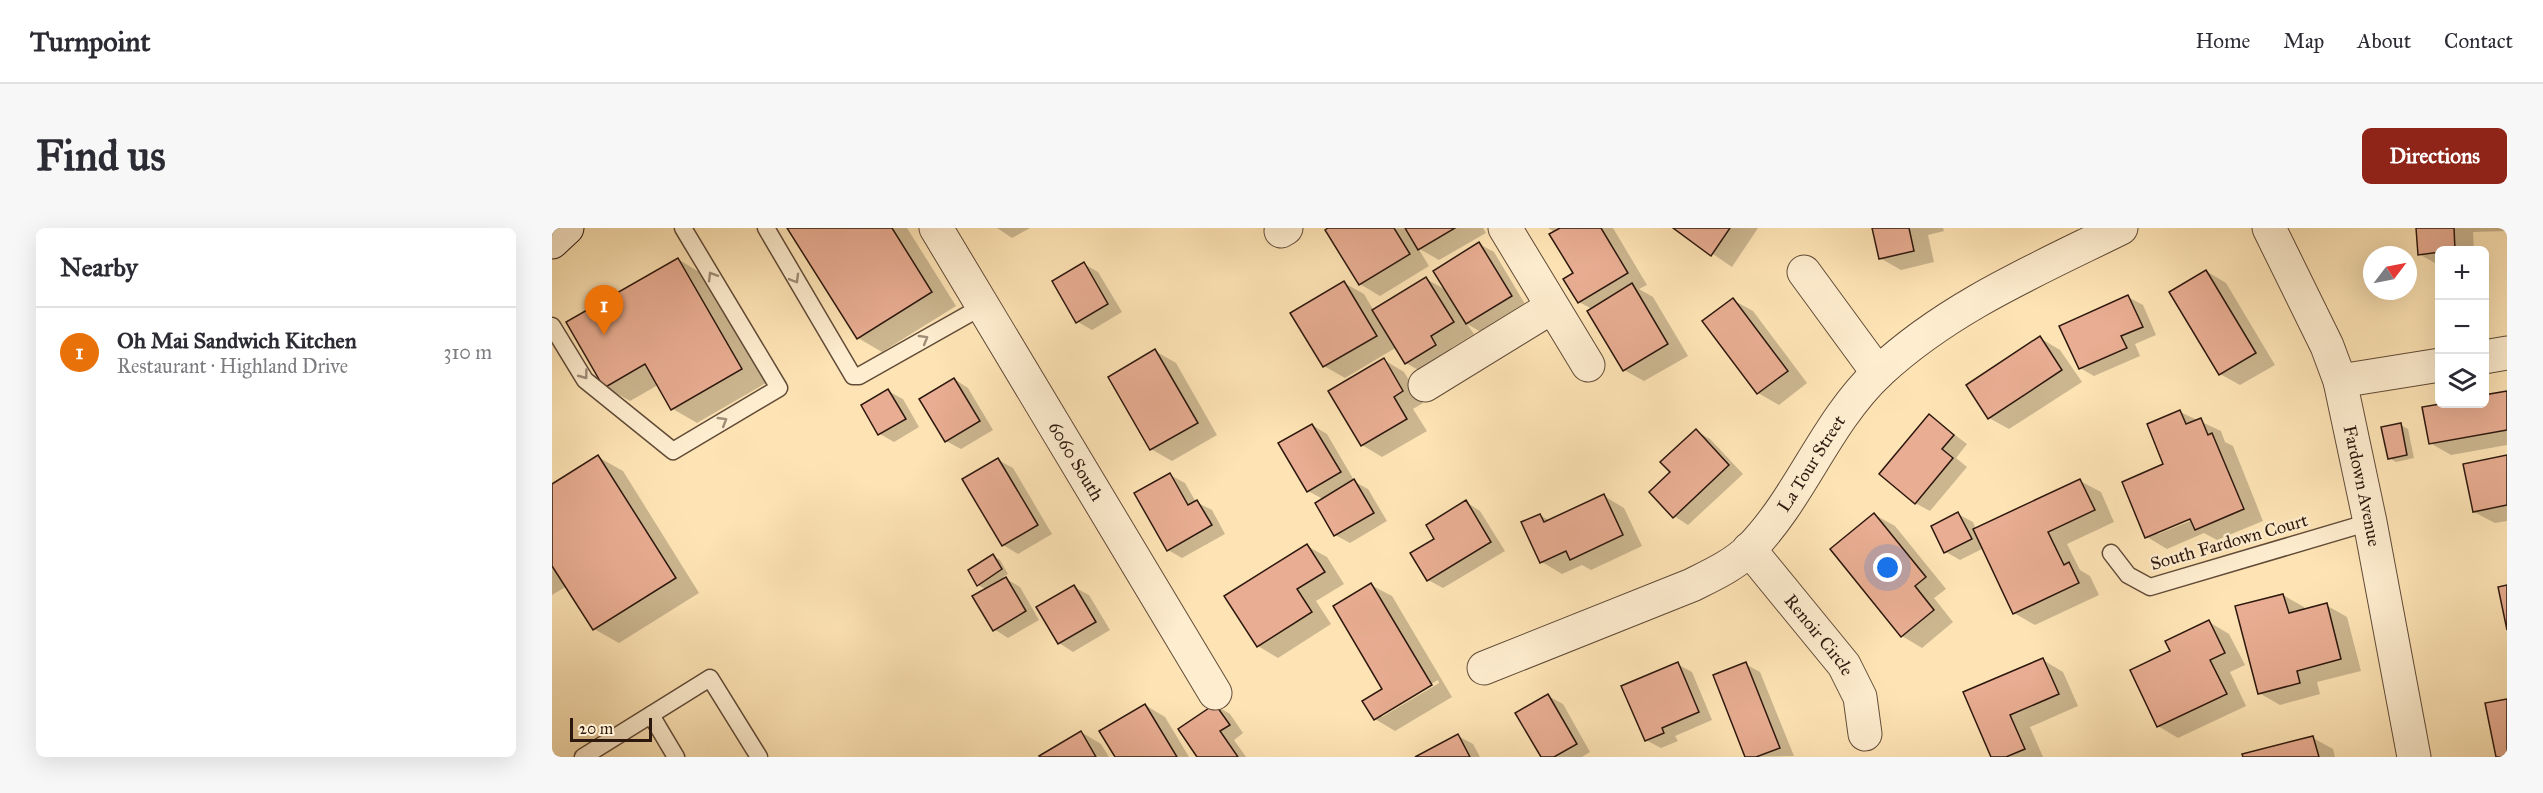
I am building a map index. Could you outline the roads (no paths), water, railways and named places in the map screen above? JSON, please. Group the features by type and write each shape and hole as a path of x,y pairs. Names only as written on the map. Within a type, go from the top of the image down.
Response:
{"street":[{"name":"6060 South","path":"936,228 1215,693"},
{"path":"1505,228 1588,365"},
{"name":"La Tour Street","path":"1485,668 1692,585 1723,569 1749,549 1784,506 1824,440 1878,373 1936,326 1981,296 2121,228"},
{"name":"Fardown Avenue","path":"2269,228 2326,346 2340,381 2370,522 2414,757"},
{"path":"1804,272 1878,373"},
{"path":"1425,385 1552,307"},
{"path":"2489,356 2507,353"},
{"path":"2340,381 2435,365"},
{"name":"Renoir Circle","path":"1749,549 1844,665 1860,697 1865,734"}],"lane":[{"path":"552,326 585,380 673,451 779,388 684,228"},
{"path":"766,228 853,376 859,376 983,306"},
{"name":"South Fardown Court","path":"2111,553 2128,575 2150,587 2370,522"},
{"path":"584,757 711,678 759,757"},
{"path":"651,715 676,757"}],"place":[{"name":"Oh Mai Sandwich Kitchen","path":"604,335"}]}
